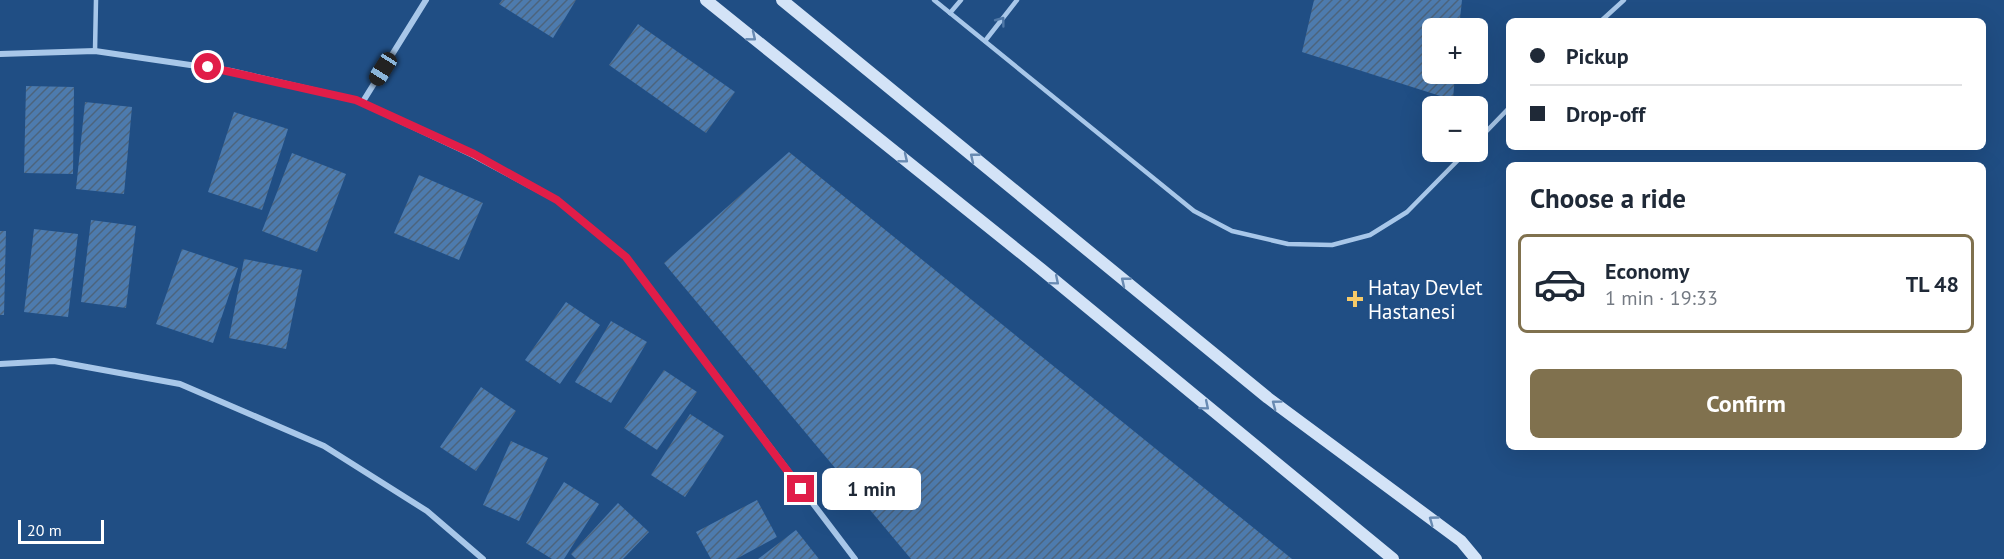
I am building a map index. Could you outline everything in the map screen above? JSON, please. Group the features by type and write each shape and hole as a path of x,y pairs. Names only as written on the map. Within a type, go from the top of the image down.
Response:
{"street":[{"path":"362,103 426,0"},
{"path":"706,0 1041,269 1393,559"},
{"path":"782,0 1268,398 1461,541 1476,559"},
{"path":"0,54 95,51 231,71 362,103 474,154 557,200 626,257 855,559"},
{"path":"0,364 54,360 180,384 324,446 428,511 483,559"}],"lane":[{"path":"95,51 96,0"},
{"path":"934,0 1194,211 1232,231 1288,244 1332,245 1370,235 1407,212 1456,162"},
{"path":"950,13 961,0"},
{"path":"986,42 1017,0"},
{"path":"1604,18 1624,0"},
{"path":"1488,130 1506,111"}],"building":[{"path":"502,0 576,0 553,38 499,4"},
{"path":"1314,0 1462,0 1460,18 1422,18 1422,84 1454,84 1453,96 1440,96 1302,52"},
{"path":"638,24 735,92 706,133 609,65"},
{"path":"26,86 74,87 73,174 24,173"},
{"path":"85,102 132,107 124,194 76,189"},
{"path":"234,112 288,129 262,210 208,192"},
{"path":"789,152 1292,559 911,559 664,263"},
{"path":"292,153 346,174 317,252 262,231"},
{"path":"419,175 483,203 459,260 394,233"},
{"path":"91,220 136,226 126,308 81,302"},
{"path":"34,229 78,234 68,317 24,312"},
{"path":"0,231 6,231 4,315 0,315"},
{"path":"182,249 238,268 213,343 156,324"},
{"path":"244,259 302,270 286,349 229,338"},
{"path":"566,302 600,325 560,384 525,360"},
{"path":"611,321 647,342 611,403 575,382"},
{"path":"664,370 697,392 657,450 624,428"},
{"path":"481,387 516,411 476,471 440,447"},
{"path":"690,414 724,436 685,497 651,475"},
{"path":"511,441 548,458 519,521 483,505"},
{"path":"564,482 599,504 564,559 552,559 526,543"},
{"path":"757,500 777,537 736,559 711,559 696,532"},
{"path":"618,503 649,532 623,559 576,559 571,554"},
{"path":"796,530 819,559 758,559"}],"place":[{"name":"Hatay Devlet Hastanesi","path":"1355,299"}],"route":[{"path":"208,67 356,100 474,154 557,200 626,257 801,489"}]}
